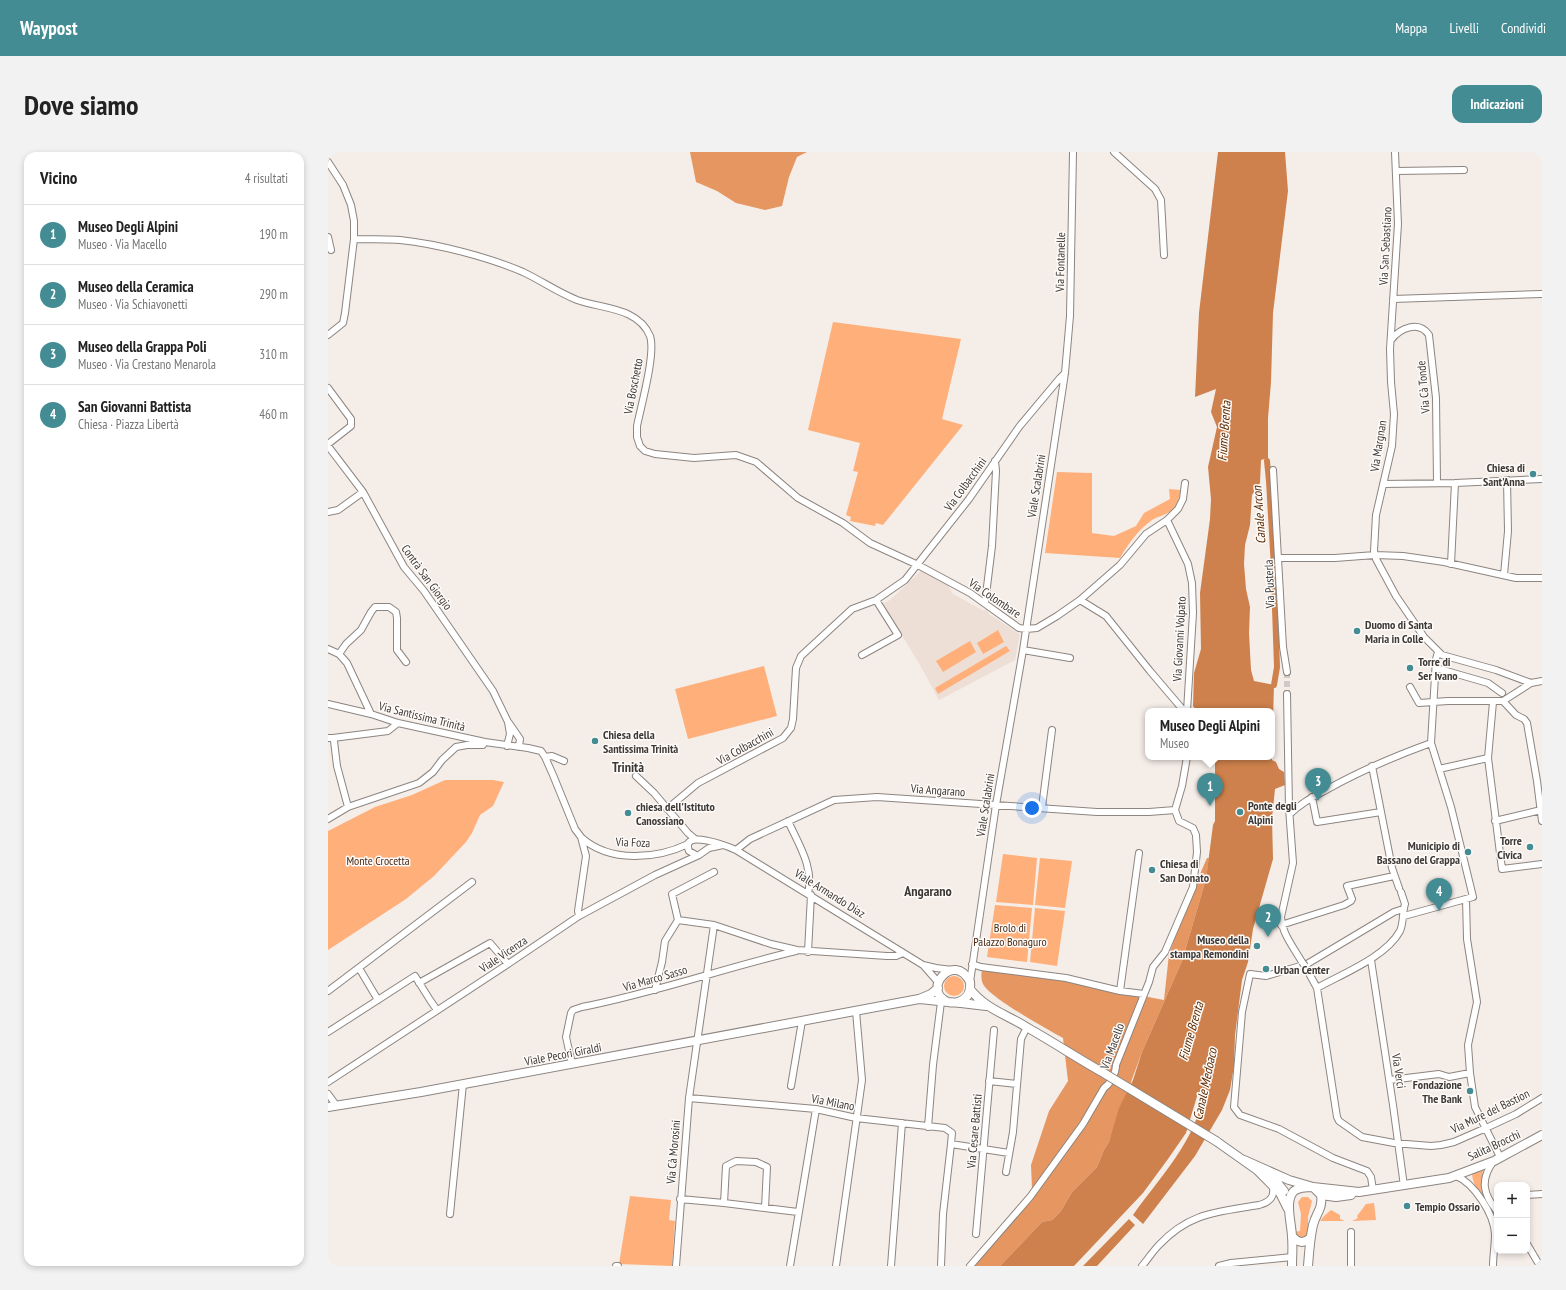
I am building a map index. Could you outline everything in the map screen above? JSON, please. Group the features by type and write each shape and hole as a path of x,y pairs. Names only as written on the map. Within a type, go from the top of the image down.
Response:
{"main road":[{"name":"Viale Armando Diaz","path":"954,970 963,972"},
{"path":"938,985 945,973 954,970"},
{"path":"963,972 970,986 980,1000 989,1007 1027,1027 1216,1141 1244,1160 1257,1170 1280,1193 1289,1212"},
{"name":"Viale Armando Diaz","path":"938,985 942,998 955,1002"},
{"name":"Viale Pecori Giraldi","path":"332,1106 463,1084 919,999 931,994 938,985"},
{"path":"955,1002 966,998 970,986"},
{"name":"Viale Pecori Giraldi","path":"919,999 940,1002 955,1002"},
{"path":"955,1002 989,1007"},
{"name":"Salita Brocchi","path":"1359,1192 1404,1186 1456,1176 1497,1159 1542,1135"},
{"path":"1244,1160 1289,1180 1313,1188 1321,1195 1336,1197 1351,1195 1359,1192"},
{"path":"1257,1170 1276,1181 1290,1198"},
{"path":"1292,1262 1292,1236 1289,1212 1290,1198 1295,1191 1298,1189 1313,1188 1359,1192"},
{"path":"1308,1266 1310,1238 1313,1223 1321,1208 1321,1195"},
{"path":"1292,1236 1298,1242 1302,1243 1310,1238"}],"street":[{"name":"Via Fontanelle","path":"1065,373 1070,316 1073,152"},
{"path":"1114,152 1155,189 1161,200 1164,255"},
{"name":"Via San Sebastiano","path":"1391,340 1398,224 1395,152"},
{"path":"328,162 330,170 343,185 351,205 354,221 354,238 346,313 343,323 328,335"},
{"path":"1396,171 1464,170"},
{"path":"328,237 330,250"},
{"name":"Via Boschetto","path":"354,238 400,240 432,245 494,261 523,272 554,290 591,305 631,315 646,329 652,344 637,426 637,436 640,446 645,451 655,454 694,458 736,455 756,462 798,498 843,523 870,543 918,565"},
{"path":"1393,299 1542,294"},
{"name":"Via Cà Tonde","path":"1391,340 1398,332 1410,327 1418,327 1426,330 1429,335 1436,398 1437,482"},
{"name":"Via Margnan","path":"1375,555 1376,515 1392,446 1394,414 1390,366 1391,340"},
{"name":"Via Colbacchini","path":"667,809 698,783 783,738 791,728 793,719 796,668 801,656 852,609 876,600 905,580 969,499 1019,427 1065,373"},
{"name":"Viale Scalabrini","path":"970,986 996,805 1023,650 1065,373"},
{"path":"328,388 352,419 352,426 328,445"},
{"name":"Contrà San Giorgio","path":"328,445 363,492 404,567 424,591 493,691 508,722 520,740 518,747"},
{"path":"985,603 992,546 996,471 995,461"},
{"name":"Via Pusterla","path":"1273,470 1283,647 1287,672"},
{"path":"1383,484 1437,482 1455,483 1542,479"},
{"path":"1504,575 1508,531 1507,480"},
{"path":"1167,520 1178,509 1183,499 1185,483"},
{"path":"1451,564 1455,483"},
{"path":"328,512 338,510 363,492"},
{"name":"Via Colombare","path":"918,565 970,593 1019,628 1037,628 1080,600 1120,565 1146,534 1167,520"},
{"name":"Via Giovanni Volpato","path":"1167,520 1188,564 1192,583 1193,613 1186,708"},
{"path":"1375,555 1379,566 1396,596 1424,636 1438,652 1442,655 1496,670 1531,683"},
{"path":"1279,558 1335,558 1375,555 1403,556 1451,564 1516,578 1542,578"},
{"path":"862,655 898,635 876,600"},
{"path":"1080,600 1106,616 1183,708"},
{"path":"328,649 339,654 346,644 361,630 375,607 389,607 396,612 398,618 397,650 406,662"},
{"path":"1023,650 1070,658"},
{"path":"1404,916 1473,896 1431,743 1436,654 1438,652"},
{"name":"Via Santissima Trinità","path":"339,654 347,663 371,714 398,723 485,742 536,749 541,751 545,757 552,756 564,760"},
{"path":"1436,668 1481,681 1502,693"},
{"path":"1410,687 1418,703 1478,700 1493,702 1502,701 1531,683 1542,681"},
{"path":"1287,694 1290,814 1293,863 1283,906 1281,925 1317,988 1371,960 1398,934 1404,916 1403,908 1405,904 1392,868 1372,766"},
{"path":"1502,701 1516,715 1524,719 1527,723 1542,821"},
{"path":"1493,702 1488,758 1502,869 1542,864"},
{"path":"328,704 371,714"},
{"name":"Contrà San Giorgio","path":"507,746 510,734 508,722"},
{"path":"348,808 331,738 388,731 398,723"},
{"path":"1042,807 1052,730"},
{"path":"328,819 348,808 419,783 433,772 442,760 456,747 483,745 485,742"},
{"path":"1290,814 1312,797 1372,766 1431,743"},
{"path":"545,757 570,818 581,837 586,856 578,911 579,916"},
{"path":"1439,769 1488,758"},
{"path":"1175,810 1182,786 1186,760"},
{"path":"636,776 654,793 693,841 704,846 703,851 723,845"},
{"name":"Via Angarano","path":"736,850 750,839 788,821 834,800 848,798 877,797 1042,807 1097,812 1150,812 1175,810"},
{"path":"1312,797 1317,822 1381,812"},
{"name":"Via Macello","path":"970,1266 1030,1197 1083,1124 1104,1088 1109,1084 1116,1070 1116,1064 1144,994 1153,967 1165,952 1193,887 1196,852 1195,832 1193,828 1179,821 1175,810"},
{"path":"1495,821 1541,810"},
{"path":"788,821 807,860 810,872 808,952"},
{"name":"Via Foza","path":"581,837 593,847 600,850"},
{"path":"693,841 689,852 696,855"},
{"name":"Via Foza","path":"586,856 590,850 600,850 626,855 648,855 693,841"},
{"name":"Viale Armando Diaz","path":"693,841 723,845 736,850 903,953 923,964 936,968 954,970"},
{"name":"Viale Vicenza","path":"328,1082 579,916 703,851"},
{"path":"1120,991 1139,853"},
{"path":"655,990 662,962 665,941 678,920 672,894 714,872"},
{"path":"1281,925 1339,907 1351,901 1352,898 1347,886 1394,876"},
{"path":"328,991 472,882"},
{"path":"1466,899 1467,939 1477,1002 1468,1045 1470,1073 1475,1107 1486,1128 1497,1159 1487,1170 1485,1177 1486,1192 1494,1208"},
{"path":"1373,1190 1371,1177 1367,1170 1333,1158 1279,1129 1240,1115 1234,1107 1242,1012 1250,974 1266,976 1307,964 1403,908"},
{"path":"678,920 714,926 771,944 808,952 887,956 896,956 903,953"},
{"name":"Via Cà Morosini","path":"676,1266 689,1098 714,926"},
{"path":"420,983 490,943 508,964"},
{"name":"Via Marco Sasso","path":"572,1064 566,1037 573,1010 655,990 707,974 797,950"},
{"name":"Via Verci","path":"1371,960 1390,1080 1404,1186"},
{"name":"Viale Armando Diaz","path":"923,964 938,985"},
{"path":"963,972 972,964 980,967 1066,978 1120,991 1144,994"},
{"path":"359,968 378,1000"},
{"path":"328,1032 415,976 437,1010"},
{"name":"Via Mure del Bastion","path":"1317,988 1338,1121 1362,1138 1431,1146 1441,1145 1454,1142 1486,1128 1516,1114 1542,1098"},
{"path":"928,1126 940,1002"},
{"path":"836,1266 862,1080 856,1011"},
{"path":"791,1086 802,1021"},
{"path":"1006,1172 1013,1132 1021,1039 1027,1027"},
{"name":"Via Cesare Battisti","path":"976,1234 994,1030"},
{"path":"1390,1080 1439,1074 1449,1077 1470,1073"},
{"path":"989,1081 1017,1084"},
{"path":"450,1214 463,1084"},
{"path":"328,1094 332,1106"},
{"name":"Via Milano","path":"689,1098 816,1109 856,1118 945,1128 952,1132 951,1144"},
{"path":"790,1266 816,1109"},
{"path":"891,1266 902,1123"},
{"path":"941,1266 943,1214 951,1144 1009,1152"},
{"path":"724,1203 726,1166 736,1161 756,1162 768,1167 764,1208"},
{"path":"1456,1176 1469,1184 1489,1213 1494,1228"},
{"path":"1142,1266 1159,1245 1192,1219 1206,1214 1260,1205 1271,1199 1273,1190 1272,1185"},
{"path":"1530,1195 1542,1194"},
{"path":"680,1200 724,1203 798,1212"},
{"path":"1351,1232 1351,1266"},
{"path":"1530,1249 1540,1266"},
{"path":"1493,1266 1494,1254"},
{"path":"1219,1266 1230,1263 1292,1262"}],"shaded area":[{"path":"690,152 807,152 797,157 789,177 782,206 765,210 736,203 717,191 696,182"},
{"path":"922,570 948,585 953,594 984,611 986,609 989,614 1020,634 1015,660 939,700 920,665 883,604 890,600"},
{"path":"1207,858 1209,858 1206,879 1182,961 1142,1052 1109,1142 1097,1167 1072,1192 1061,1211 1052,1220 1042,1222 1000,1266 966,1266 1032,1189 1031,1165 1049,1111 1068,1081 1063,1038 996,997 982,982 982,969 1054,979 1164,1000 1169,954 1190,897"}],"green space":[{"path":"833,322 961,339 942,419 963,425 883,525 876,523 875,526 850,521 851,517 846,515 858,472 853,471 860,443 808,430"},
{"path":"1057,472 1092,473 1092,533 1114,536 1136,526 1144,513 1170,499 1169,489 1180,490 1177,503 1172,510 1152,520 1138,532 1120,558 1045,553"},
{"path":"998,630 1004,642 983,654 977,643"},
{"path":"970,641 976,652 943,672 936,661"},
{"path":"1006,646 1010,651 938,694 935,688"},
{"path":"764,666 777,716 688,739 675,689"},
{"name":"Monte Crocetta","path":"445,780 493,780 504,782 493,806 480,815 466,842 434,876 406,899 328,950 328,831 375,807 412,795"},
{"path":"1003,854 1037,858 1033,905 996,902"},
{"path":"1040,858 1072,861 1065,908 1035,905"},
{"name":"Brolo di Palazzo Bonaguro","path":"995,905 1032,908 1027,962 987,957"},
{"path":"1035,908 1065,911 1057,966 1030,962"},
{"path":"954,976 961,979 964,986 961,993 954,996 947,993 944,986 947,979"},
{"path":"1483,1168 1482,1185 1486,1202 1477,1189 1472,1177 1472,1173"},
{"path":"630,1196 671,1200 669,1220 675,1221 672,1266 619,1264"},
{"path":"1302,1197 1308,1197 1312,1201 1308,1217 1307,1237 1299,1239 1294,1232 1300,1231 1301,1214 1298,1202"},
{"path":"1374,1203 1376,1220 1352,1221 1358,1218 1357,1216 1366,1204"},
{"path":"1331,1210 1340,1215 1340,1219 1345,1221 1320,1221"}],"water":[{"name":"Fiume Brenta","path":"1218,152 1285,152 1288,191 1273,313 1271,382 1268,418 1268,458 1261,460 1260,483 1252,495 1250,525 1245,545 1244,564 1246,589 1250,607 1249,633 1251,670 1254,681 1274,685 1273,708 1195,708 1193,706 1194,673 1201,649 1200,593 1210,519 1211,499 1208,467 1217,427 1211,412 1216,389 1195,397 1199,313"},
{"path":"1214,760 1272,760 1276,762 1279,769 1284,772 1285,785 1275,789 1272,818 1273,859 1253,929 1248,962 1242,980 1235,1035 1234,1066 1230,1090 1222,1110 1195,1156 1143,1224 1133,1215 1176,1158 1185,1142 1193,1127 1199,1110 1203,1093 1201,1091 1198,1093 1186,1133 1168,1159 1143,1193 1074,1266 1000,1266 1042,1222 1052,1220 1061,1211 1072,1192 1097,1167 1109,1142 1119,1108 1133,1080 1142,1052 1182,961 1206,879 1213,825 1215,821"},
{"path":"1129,1219 1135,1225 1097,1266 1083,1266"}],"waterway":[{"name":"Canale Arcon","path":"1267,461 1274,568"},
{"name":"Canale Arcon","path":"1274,579 1277,667 1274,685"}],"tunnel":[{"path":"1287,672 1287,694"}],"place":[{"name":"Chiesa di Sant'Anna","path":"1533,474"},
{"name":"Duomo di Santa Maria in Colle","path":"1357,631"},
{"name":"Torre di Ser Ivano","path":"1410,668"},
{"name":"Chiesa della Santissima Trinità","path":"595,741"},
{"name":"Museo della Grappa Poli","path":"1318,801"},
{"name":"Museo Degli Alpini","path":"1210,806"},
{"name":"Ponte degli Alpini","path":"1240,812"},
{"name":"chiesa dell'Istituto Canossiano","path":"628,813"},
{"name":"Torre Civica","path":"1530,847"},
{"name":"Municipio di Bassano del Grappa","path":"1468,852"},
{"name":"Chiesa di San Donato","path":"1152,870"},
{"name":"San Giovanni Battista","path":"1439,911"},
{"name":"Museo della Ceramica","path":"1268,937"},
{"name":"Museo della stampa Remondini","path":"1257,946"},
{"name":"Urban Center","path":"1266,969"},
{"name":"Fondazione The Bank","path":"1470,1091"},
{"name":"Tempio Ossario","path":"1407,1206"}],"district":[{"name":"Trinità","path":"628,767"},
{"name":"Angarano","path":"928,891"}],"water label":[{"name":"Canale Medoaco","path":"1205,1084"}]}
